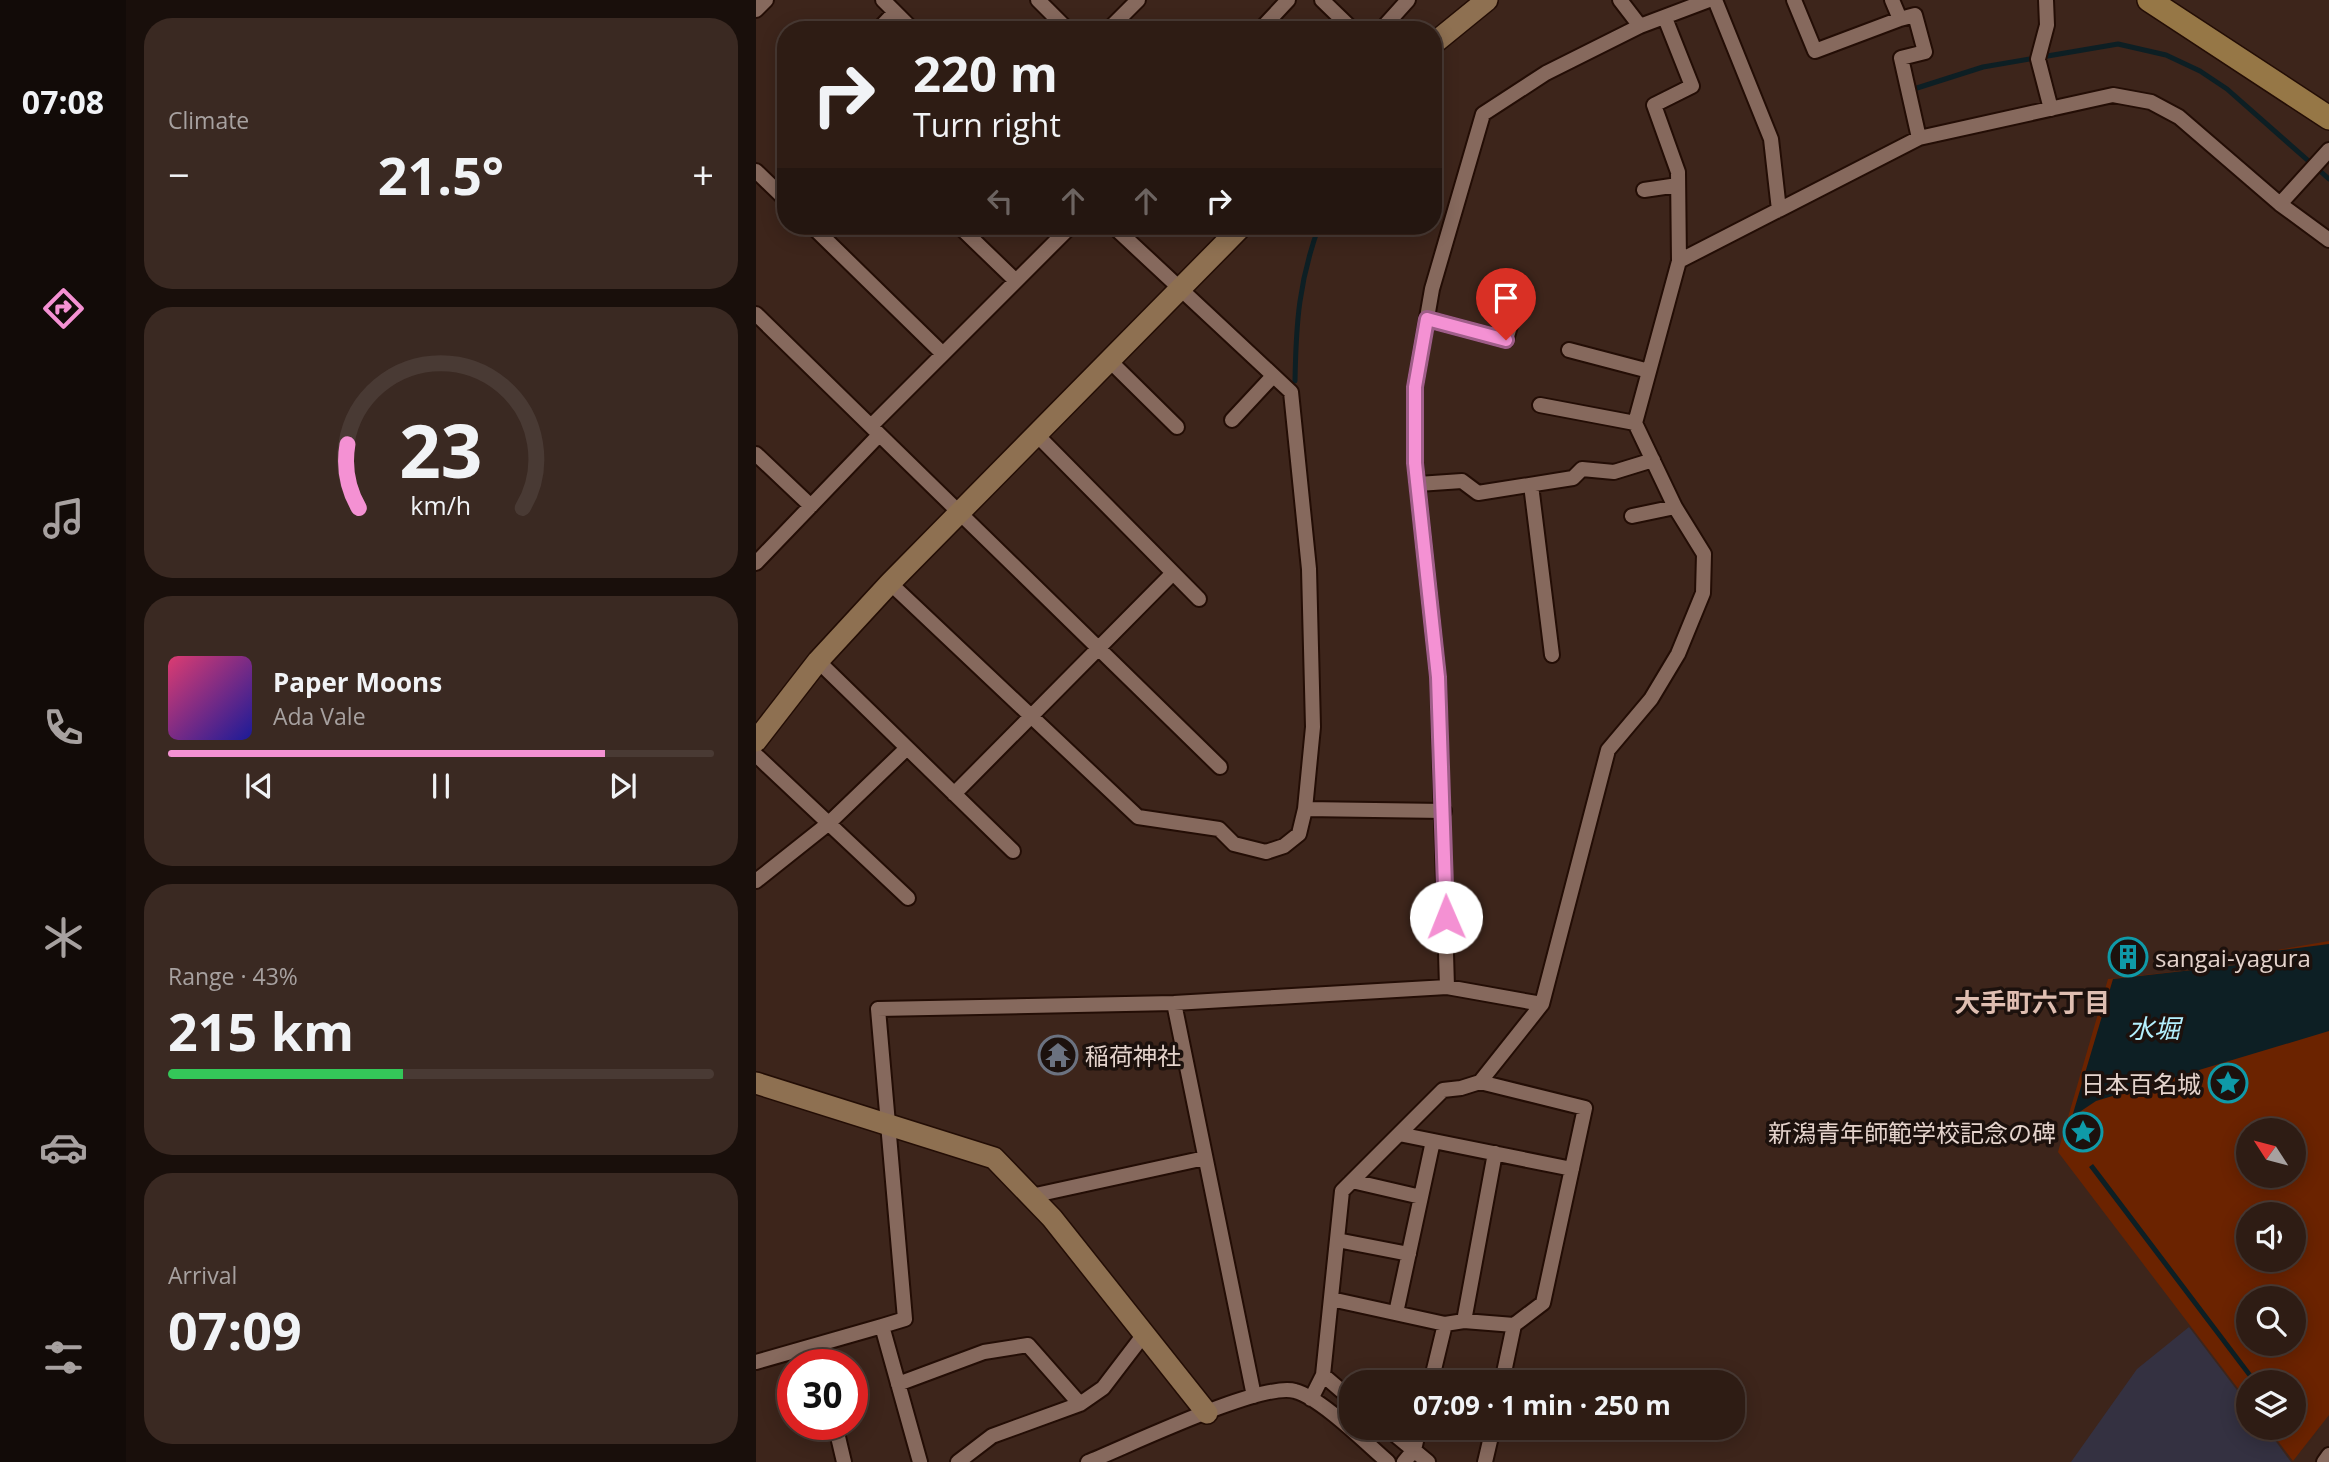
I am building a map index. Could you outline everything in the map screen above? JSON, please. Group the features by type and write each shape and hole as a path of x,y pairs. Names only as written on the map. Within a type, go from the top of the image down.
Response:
{"main road":[{"path":"2149,0 2329,118"}],"street":[{"path":"756,10 766,0"},
{"path":"883,0 904,21"},
{"path":"1038,0 1059,21"},
{"path":"1117,21 1138,0"},
{"path":"1268,21 1288,0"},
{"path":"1322,0 1344,21"},
{"path":"1389,21 1408,0"},
{"path":"1442,37 1487,0"},
{"path":"1620,0 1640,26"},
{"path":"1447,988 1444,811 1438,677 1418,484 1415,387 1433,289 1483,114 1546,73 1640,26 1709,0"},
{"path":"1715,0 1771,139 1779,210"},
{"path":"1794,0 1815,51 1915,15 1925,52 1901,58 1919,138"},
{"path":"1892,0 1900,19"},
{"path":"2046,0 2047,25 2038,59 2051,109"},
{"path":"886,21 895,12"},
{"path":"1480,1082 1542,1004 1608,750 1651,699 1678,654 1703,593 1703,554 1675,508 1635,423 1679,261 1678,172 1654,105 1692,86 1665,18"},
{"path":"1679,261 1919,138 2113,94 2151,102 2179,117 2280,204 2329,240"},
{"path":"2280,204 2329,150"},
{"path":"756,170 777,191"},
{"path":"1644,190 1678,185"},
{"path":"821,235 943,354"},
{"path":"967,235 1016,281"},
{"path":"756,564 811,506 943,354 1063,235"},
{"path":"890,583 1138,817 1219,829 1234,844 1266,852 1284,846 1299,834 1305,809 1313,727 1309,569 1291,392 1122,235"},
{"path":"756,741 818,661 890,583 1232,235"},
{"path":"1427,319 1506,340 1520,291"},
{"path":"756,314 1097,650 1220,767"},
{"path":"1569,350 1649,371"},
{"path":"1109,360 1177,427"},
{"path":"1232,420 1273,376"},
{"path":"1540,405 1635,423"},
{"path":"1036,434 1199,599"},
{"path":"756,454 811,506"},
{"path":"1418,484 1462,481 1478,493 1573,478 1582,469 1614,471 1653,460"},
{"path":"1531,485 1552,655"},
{"path":"1632,516 1675,508"},
{"path":"954,794 1173,573"},
{"path":"818,661 1013,851"},
{"path":"756,881 829,823 907,748"},
{"path":"756,755 908,898"},
{"path":"1305,809 1444,811"},
{"path":"756,1362 905,1319 878,1009 1174,1003 1447,988 1542,1004"},
{"path":"1174,1003 1254,1396"},
{"path":"1311,1399 1322,1376 1342,1191 1444,1090 1480,1082 1585,1108 1543,1303 1514,1325 1505,1370"},
{"path":"756,1083 994,1158 1031,1196 1145,1333 1207,1413"},
{"path":"1399,1134 1572,1169"},
{"path":"1396,1313 1433,1141"},
{"path":"1465,1321 1494,1153"},
{"path":"1031,1196 1205,1158"},
{"path":"1352,1181 1421,1197"},
{"path":"1337,1240 1409,1254"},
{"path":"1331,1299 1445,1324 1465,1321 1514,1325"},
{"path":"1433,1370 1445,1324"},
{"path":"881,1326 920,1462"},
{"path":"958,1462 992,1436 1080,1404 1103,1388 1145,1333"},
{"path":"898,1384 984,1352 1028,1345 1080,1404"},
{"path":"1322,1376 1339,1389"},
{"path":"1088,1462 1207,1413 1275,1390 1294,1390 1311,1399 1388,1462"},
{"path":"839,1440 844,1462"},
{"path":"1402,1440 1428,1462"},
{"path":"1404,1462 1414,1450 1416,1440"},
{"path":"1485,1462 1490,1440"},
{"path":"2324,1462 2329,1455"}],"shaded area":[{"path":"2329,941 2329,1415 2293,1461 2277,1440 2306,1440 2306,1370 2236,1370 2236,1386 2058,1152 2108,979 2263,962 2266,952"},
{"path":"2189,1327 2236,1389 2236,1440 2275,1440 2291,1462 2071,1462 2137,1369"}],"water":[{"name":"水堀","path":"2329,944 2329,1031 2096,1101 2072,1117 2113,979 2263,962 2267,952"},
{"path":"2093,1164 2249,1370 2243,1370 2089,1167"}],"waterway":[{"path":"1917,88 1983,67 2118,44 2166,55 2200,71 2227,89 2329,179"},
{"path":"1295,381 1300,302 1316,235"}],"place":[{"name":"sangai-yagura","path":"2128,957"},
{"name":"稲荷神社","path":"1058,1055"},
{"name":"日本百名城","path":"2228,1083"},
{"name":"新潟青年師範学校記念の碑","path":"2083,1132"}],"district":[{"name":"大手町六丁目","path":"2032,1002"}],"route":[{"path":"1446,917 1438,677 1415,463 1415,387 1427,319 1506,340"}]}
